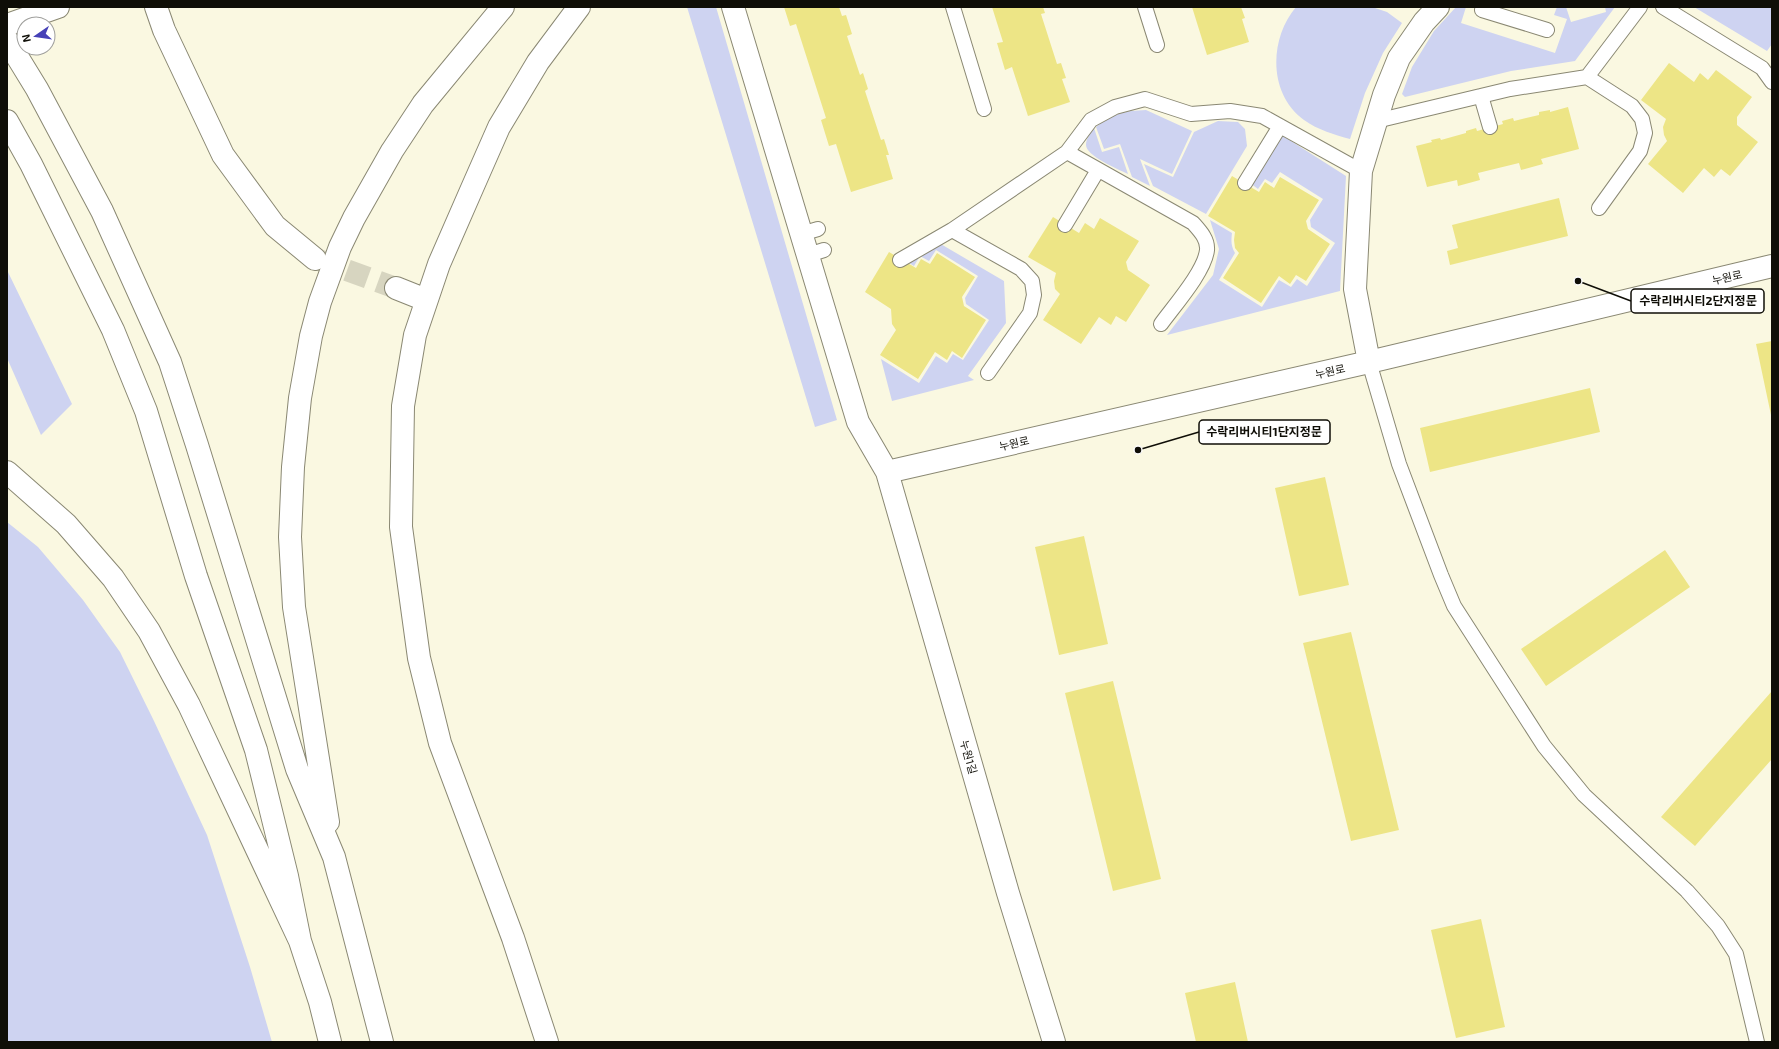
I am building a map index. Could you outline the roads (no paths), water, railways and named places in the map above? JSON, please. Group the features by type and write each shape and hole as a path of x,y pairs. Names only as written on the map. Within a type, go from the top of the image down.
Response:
{"main road":[{"path":"7,25 58,7"},
{"path":"156,7 164,30 223,156 275,226 315,259"},
{"path":"382,1042 334,857 294,607 290,537 292,467 300,398 311,336 320,302 340,247 354,218 392,152 423,104 503,7"},
{"path":"547,1042 513,938 440,743 419,658 400,527 404,406 415,335 426,300 439,264 499,127 538,62 579,7"},
{"name":"누원1길","path":"732,7 810,232 858,422 887,472 1008,893 1054,1042"},
{"path":"1369,362 1355,288 1361,171 1384,95 1399,58 1424,22 1438,7"},
{"path":"7,40 37,89 102,211 170,362 297,769 334,857"},
{"path":"7,121 31,164 113,330 146,411 196,576 256,750 288,876 300,941 330,1042"},
{"name":"누원로","path":"887,472 1369,362 1772,266"},
{"path":"396,288 426,300"},
{"path":"7,472 66,524 113,578 149,631 189,705 300,941"}],"lane":[{"path":"953,7 984,109"},
{"path":"1145,7 1157,45"},
{"path":"1483,7 1482,10 1547,30"},
{"path":"1587,77 1640,7"},
{"path":"1663,7 1762,68 1772,82"},
{"path":"1376,121 1510,89 1587,77 1632,106 1642,119 1645,133 1640,150 1599,208"},
{"path":"1481,96 1490,127"},
{"path":"900,260 952,230 1067,152 1091,120 1115,107 1145,99 1191,114 1230,111 1262,116 1361,171"},
{"path":"1245,184 1280,126"},
{"path":"1067,152 1193,223 1204,235 1207,249 1202,267 1161,324"},
{"path":"1065,225 1098,170"},
{"path":"952,230 1021,269 1032,281 1034,295 1030,313 988,373"},
{"path":"1369,362 1399,464 1440,575 1454,606 1544,746 1584,796 1687,891 1718,926 1736,954 1757,1042"}],"tunnel":[{"path":"316,259 396,288"}],"place":[{"name":"수락리버시티2단지정문","path":"1578,281"},
{"name":"수락리버시티1단지정문","path":"1138,450"}]}
